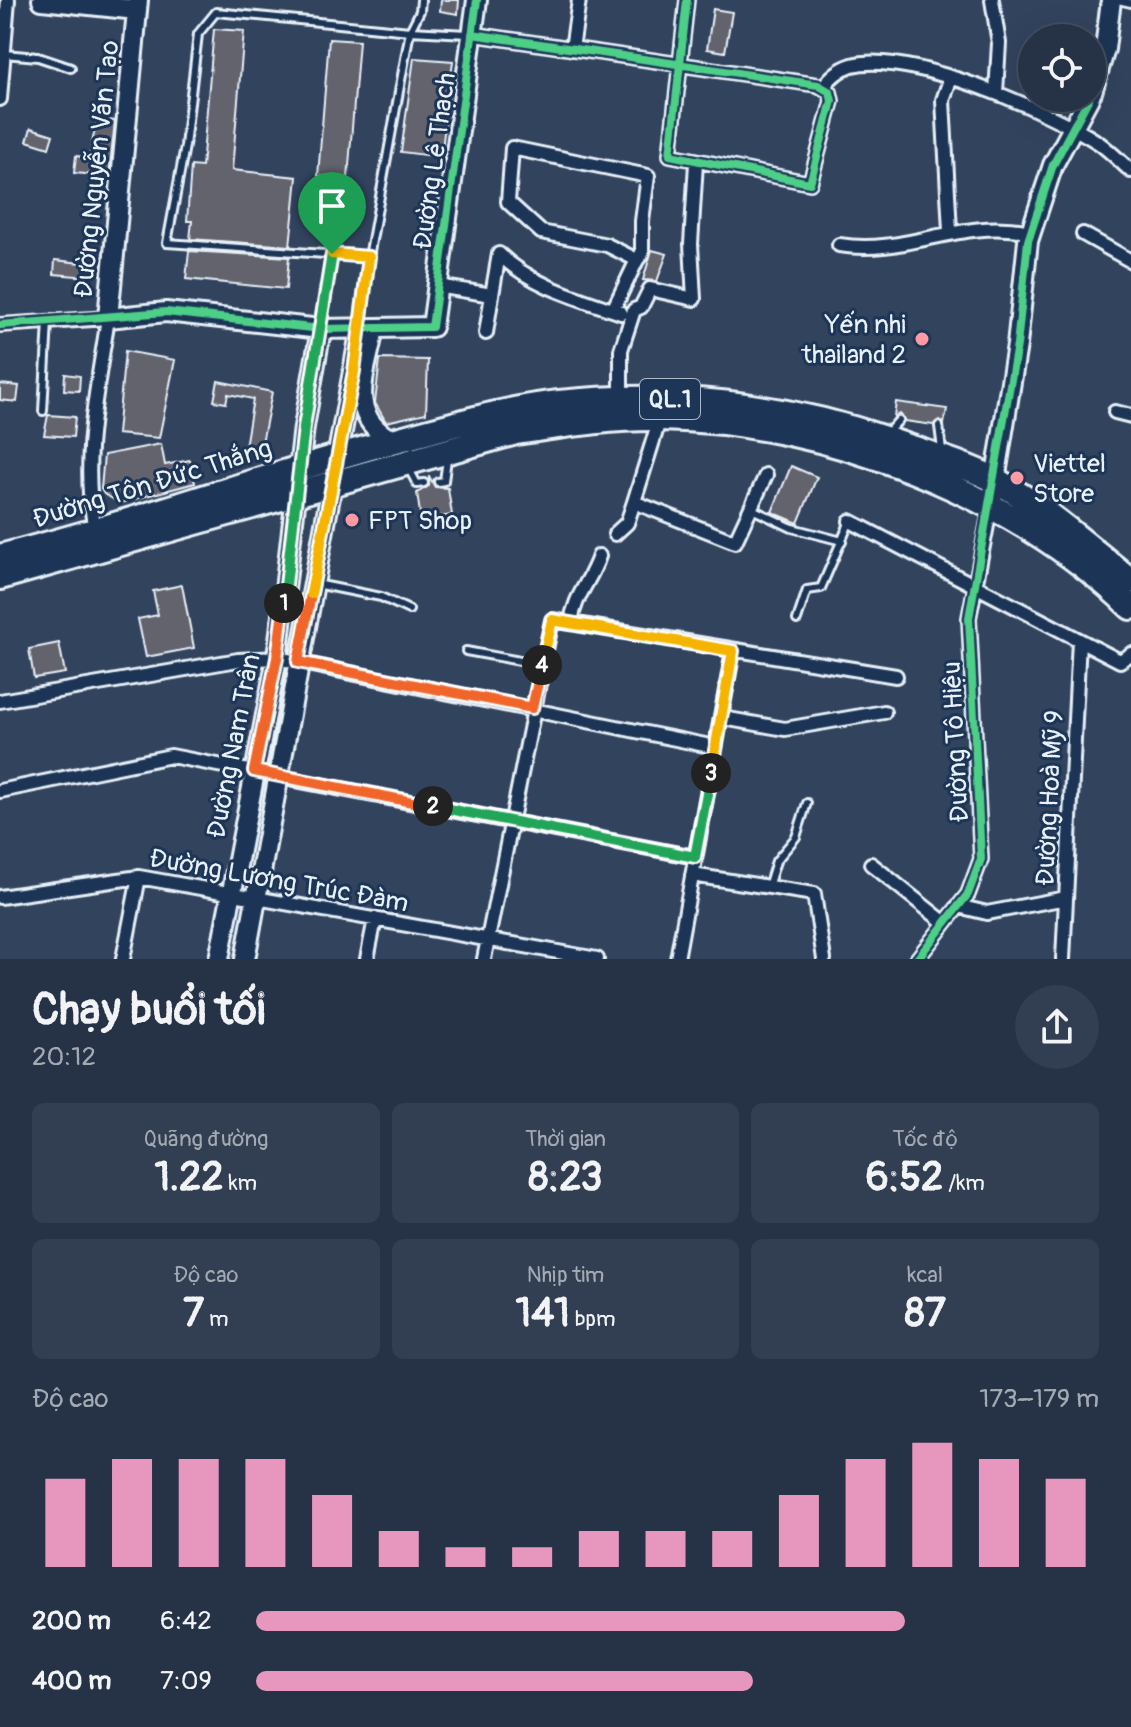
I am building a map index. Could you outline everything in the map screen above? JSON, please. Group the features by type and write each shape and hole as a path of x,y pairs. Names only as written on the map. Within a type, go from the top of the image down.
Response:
{"highway":[{"name":"Đường Tôn Đức Thắng","path":"0,557 96,532 339,456 500,412 559,403 621,399 708,401 815,430 881,460 993,493 1131,607"},
{"name":"Đường Tôn Đức Thắng","path":"0,577 448,450 553,427 660,418 815,430 891,429 993,493 1074,535 1131,581"}],"street":[{"path":"0,91 8,0"},
{"path":"42,0 138,5"},
{"name":"Đường Lê Thạch","path":"368,328 432,327 477,0"},
{"path":"572,49 579,0"},
{"path":"472,34 678,64 820,86 832,101 810,183 696,163 670,155 678,64 687,0"},
{"path":"992,0 999,43 996,93"},
{"path":"1106,34 1111,0"},
{"name":"Đường Nguyễn Văn Tạo","path":"96,532 89,505 90,472 138,5"},
{"path":"820,86 844,68 866,63 951,77 1027,104 1098,143 1131,171"},
{"path":"950,231 943,100 951,77"},
{"path":"993,493 1031,232 1053,165 1082,112"},
{"path":"613,310 642,254 642,221 648,176 512,148 508,202 520,216 541,232 607,245 637,260"},
{"path":"621,399 621,350 631,317 650,289 694,299 691,244 696,163"},
{"path":"839,245 879,249 950,231 990,226 1031,232"},
{"path":"1083,234 1131,261"},
{"path":"486,333 499,254 516,270 631,317"},
{"path":"437,286 492,295"},
{"path":"0,325 166,312 321,329 368,328"},
{"path":"368,328 361,406 370,426 393,441"},
{"path":"339,456 368,328"},
{"path":"299,468 321,329"},
{"path":"1115,412 1131,416"},
{"path":"615,534 627,523 660,418"},
{"name":"Đường Nam Trân","path":"245,959 298,662 339,456"},
{"name":"Đường Nam Trân","path":"219,959 277,658 299,468"},
{"path":"634,502 733,542 739,539 766,475"},
{"name":"Đường Tô Hiệu","path":"917,959 958,906 977,876 981,859 969,632 993,493"},
{"path":"850,521 1120,661 1131,654"},
{"path":"571,623 576,598 592,575 599,556"},
{"path":"484,959 509,821 552,620 896,676"},
{"name":"Đường Hoà Mỹ 9","path":"1063,959 1079,640"},
{"path":"677,959 733,651"},
{"path":"0,701 238,660 277,658 715,747"},
{"path":"723,718 785,729 884,712"},
{"path":"0,791 171,756 695,857"},
{"path":"871,864 945,923"},
{"path":"692,875 814,894 824,959"},
{"path":"123,959 139,877"},
{"name":"Đường Lương Trúc Đàm","path":"0,897 139,877 232,891 597,959"},
{"path":"958,906 987,913 1066,898"},
{"path":"367,959 375,919"}],"lane":[{"path":"217,0 216,12 198,34 185,146 167,243 369,257"},
{"path":"368,328 369,257 410,31 421,0"},
{"path":"1118,0 1131,3"},
{"path":"216,12 472,34"},
{"path":"4,54 38,57 71,68"},
{"path":"321,329 332,254"},
{"path":"43,411 48,322"},
{"path":"939,426 943,460"},
{"path":"438,482 444,481 448,450"},
{"path":"406,462 417,484 424,483"},
{"path":"752,509 792,528 842,541"},
{"path":"797,620 807,590 821,588 850,521"},
{"path":"313,584 381,597 409,610"},
{"path":"466,651 542,665"},
{"path":"768,887 776,861 796,837 807,803"}],"building":[{"path":"441,0 459,0 458,14 440,11"},
{"path":"713,9 732,12 725,52 707,49"},
{"path":"214,29 244,31 232,170 297,177 290,246 190,239 192,221 187,221 191,166 202,167"},
{"path":"329,39 359,41 348,178 318,176"},
{"path":"414,58 453,61 441,157 401,152"},
{"path":"97,119 115,121 109,176 74,173 76,156 89,158"},
{"path":"31,128 53,135 49,148 27,141"},
{"path":"652,250 667,254 657,281 643,280"},
{"path":"189,251 289,257 286,289 186,279"},
{"path":"55,260 89,264 88,277 54,274"},
{"path":"125,351 175,360 159,438 117,434"},
{"path":"380,359 428,360 426,413 386,422 375,403"},
{"path":"65,374 80,376 79,391 64,390"},
{"path":"218,381 272,392 262,443 257,449 245,447 253,399 228,394 226,403 214,401"},
{"path":"0,384 19,386 17,402 0,400"},
{"path":"896,402 947,409 944,424 939,420 933,425 905,421 900,414 894,417"},
{"path":"48,415 75,417 73,437 44,435"},
{"path":"161,444 165,465 190,460 195,483 120,503 104,494 101,489 104,455"},
{"path":"791,466 817,477 798,523 772,512"},
{"path":"429,476 435,487 448,488 452,515 421,520 417,493 429,486"},
{"path":"182,585 194,648 146,657 138,619 158,615 153,591"},
{"path":"59,643 65,673 34,678 29,649"}],"cycle path":[{"path":"0,325 166,312 321,329 432,327 477,0"},
{"path":"472,34 650,60 818,85 830,92 832,101 810,183 670,155 687,0"},
{"path":"917,959 968,894 981,859 969,618 1017,345 1028,241 1053,165 1081,112"}],"place":[{"name":"Yến nhi thailand 2","path":"922,339"},
{"name":"Viettel Store","path":"1017,478"},
{"name":"FPT Shop","path":"352,520"}],"route":[{"path":"332,254 369,257 361,328 344,427 298,662 532,708 552,620 733,651 695,857 254,771 277,658 304,427 332,254"}]}
